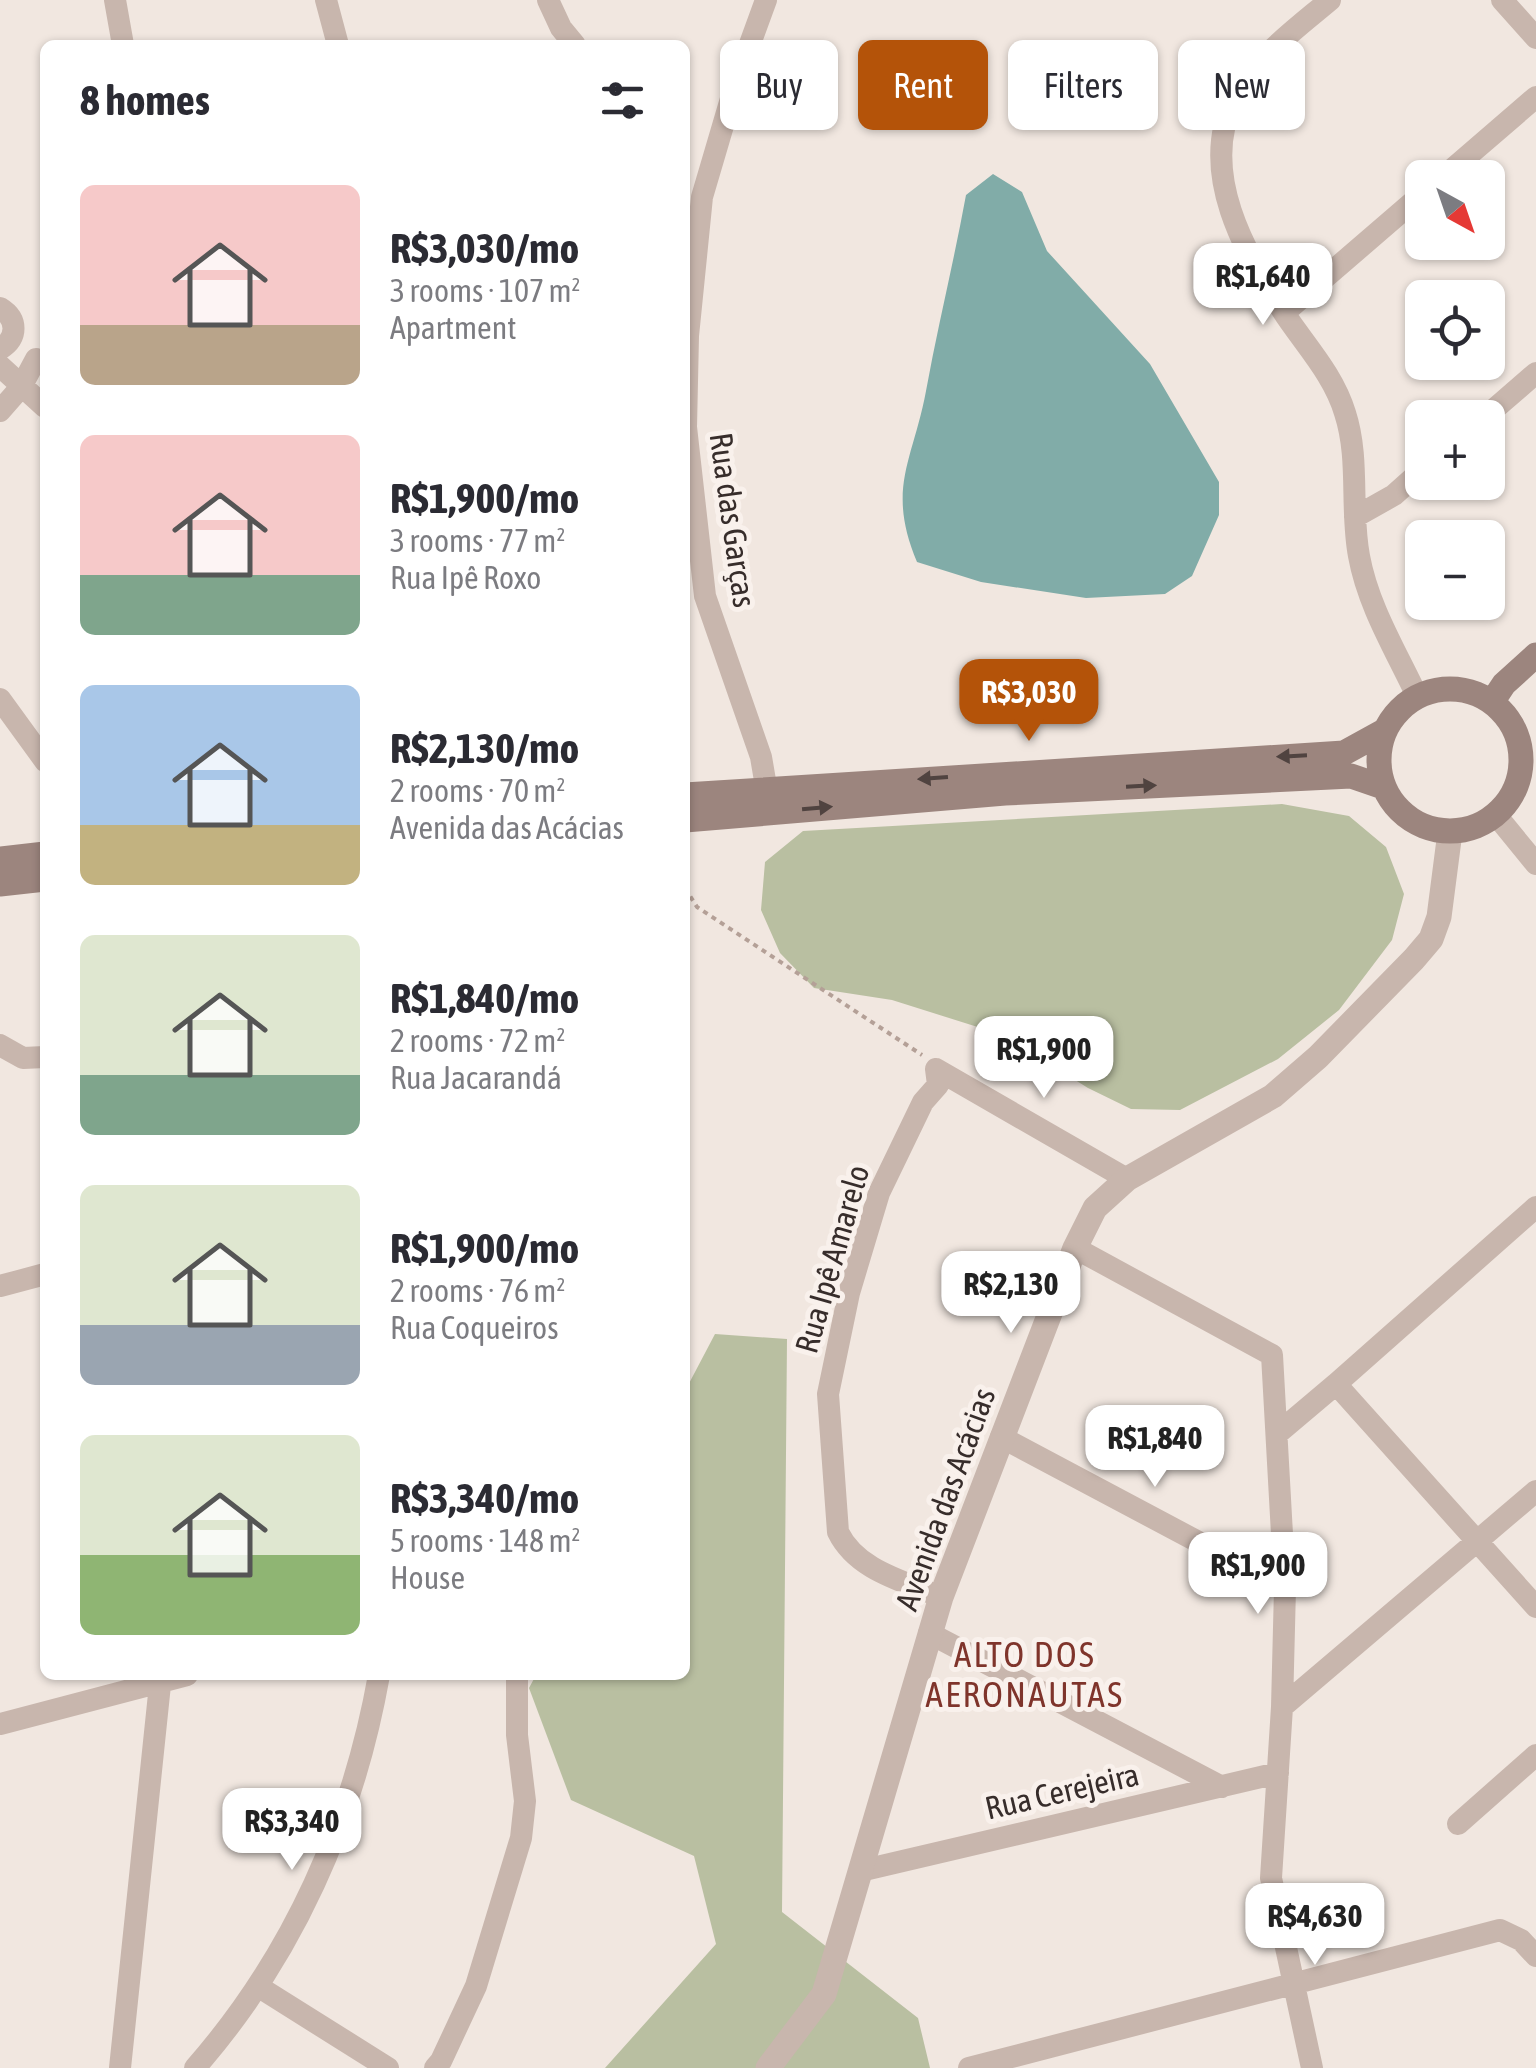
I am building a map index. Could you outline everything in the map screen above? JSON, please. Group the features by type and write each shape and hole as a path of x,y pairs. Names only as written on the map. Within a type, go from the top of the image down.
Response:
{"main road":[{"path":"1492,702 1504,684 1536,655"},
{"path":"1436,690 1474,692 1492,702 1517,733 1528,773 1496,816 1474,828 1450,832 1429,829 1410,820 1394,806 1383,787 1378,768 1384,731 1398,711 1417,696 1436,690"},
{"path":"690,819 769,801 1344,753 1384,731"},
{"path":"690,794 769,801 1351,776 1383,787"},
{"path":"0,859 40,855"},
{"path":"0,884 40,880"}],"street":[{"path":"114,0 122,40"},
{"path":"326,0 337,40"},
{"path":"548,0 571,40"},
{"name":"Rua das Garças","path":"690,316 702,197 735,85 766,0"},
{"path":"1330,0 1262,62 1235,96 1222,138 1222,182 1235,226 1284,313 1334,385 1346,414 1352,446 1359,557 1371,600 1417,696"},
{"path":"1502,0 1536,38"},
{"path":"1463,160 1536,96"},
{"path":"690,183 702,197"},
{"path":"1284,313 1405,209"},
{"path":"0,308 9,314 40,365 0,412"},
{"path":"0,349 10,343 14,328"},
{"path":"0,366 40,403"},
{"path":"1505,400 1536,373"},
{"name":"Rua das Garças","path":"690,469 705,596 762,757 769,801"},
{"path":"1355,516 1405,485"},
{"path":"690,570 705,596"},
{"path":"0,699 40,754"},
{"path":"1496,816 1536,864"},
{"name":"Avenida das Acácias","path":"768,2068 824,1994 941,1597 1075,1248 1095,1208 1127,1179 1273,1096 1318,1057 1414,959 1431,938 1439,917 1450,832"},
{"path":"0,1045 23,1058 40,1058"},
{"path":"936,1070 1127,1179"},
{"name":"Rua Ipê Amarelo","path":"936,1070 938,1085 923,1102 879,1193 848,1293 828,1394 838,1532 846,1550 862,1563 941,1597"},
{"path":"1278,1434 1536,1207"},
{"path":"1075,1248 1272,1355 1285,1588 1271,1878 1312,2068"},
{"path":"0,1286 40,1275"},
{"path":"1336,1384 1536,1607"},
{"path":"1001,1437 1285,1588"},
{"path":"1282,1707 1536,1492"},
{"path":"930,1633 1222,1786"},
{"path":"0,1724 156,1680"},
{"path":"120,2068 160,1680"},
{"path":"196,2068 259,1988 297,1921 334,1841 362,1755 378,1680"},
{"path":"435,2068 476,1986 521,1838 525,1801 516,1721 516,1680"},
{"path":"1458,1824 1536,1755"},
{"name":"Rua Cerejeira","path":"860,1871 1278,1773"},
{"path":"969,2068 1056,2057 1292,1985 1500,1930 1521,1940 1536,1956"},
{"path":"259,1988 388,2068"}],"path":[{"path":"690,896 697,907 916,1050 936,1070"}],"green space":[{"path":"1282,804 1349,816 1386,847 1404,894 1392,940 1339,1010 1278,1059 1180,1110 1131,1109 1088,1088 1003,1035 892,1000 814,988 780,953 761,910 765,862 803,831"},
{"path":"715,1334 787,1339 782,1912 918,2018 930,2068 605,2068 716,1944 694,1856 571,1800 529,1688 533,1680 690,1680 690,1382"}],"water":[{"path":"993,174 1022,192 1047,251 1150,364 1219,482 1219,515 1192,576 1165,594 1086,598 981,582 917,562 904,514 905,475 966,195"}],"district":[{"name":"ALTO DOS AERONAUTAS","path":"1025,1674"}]}
